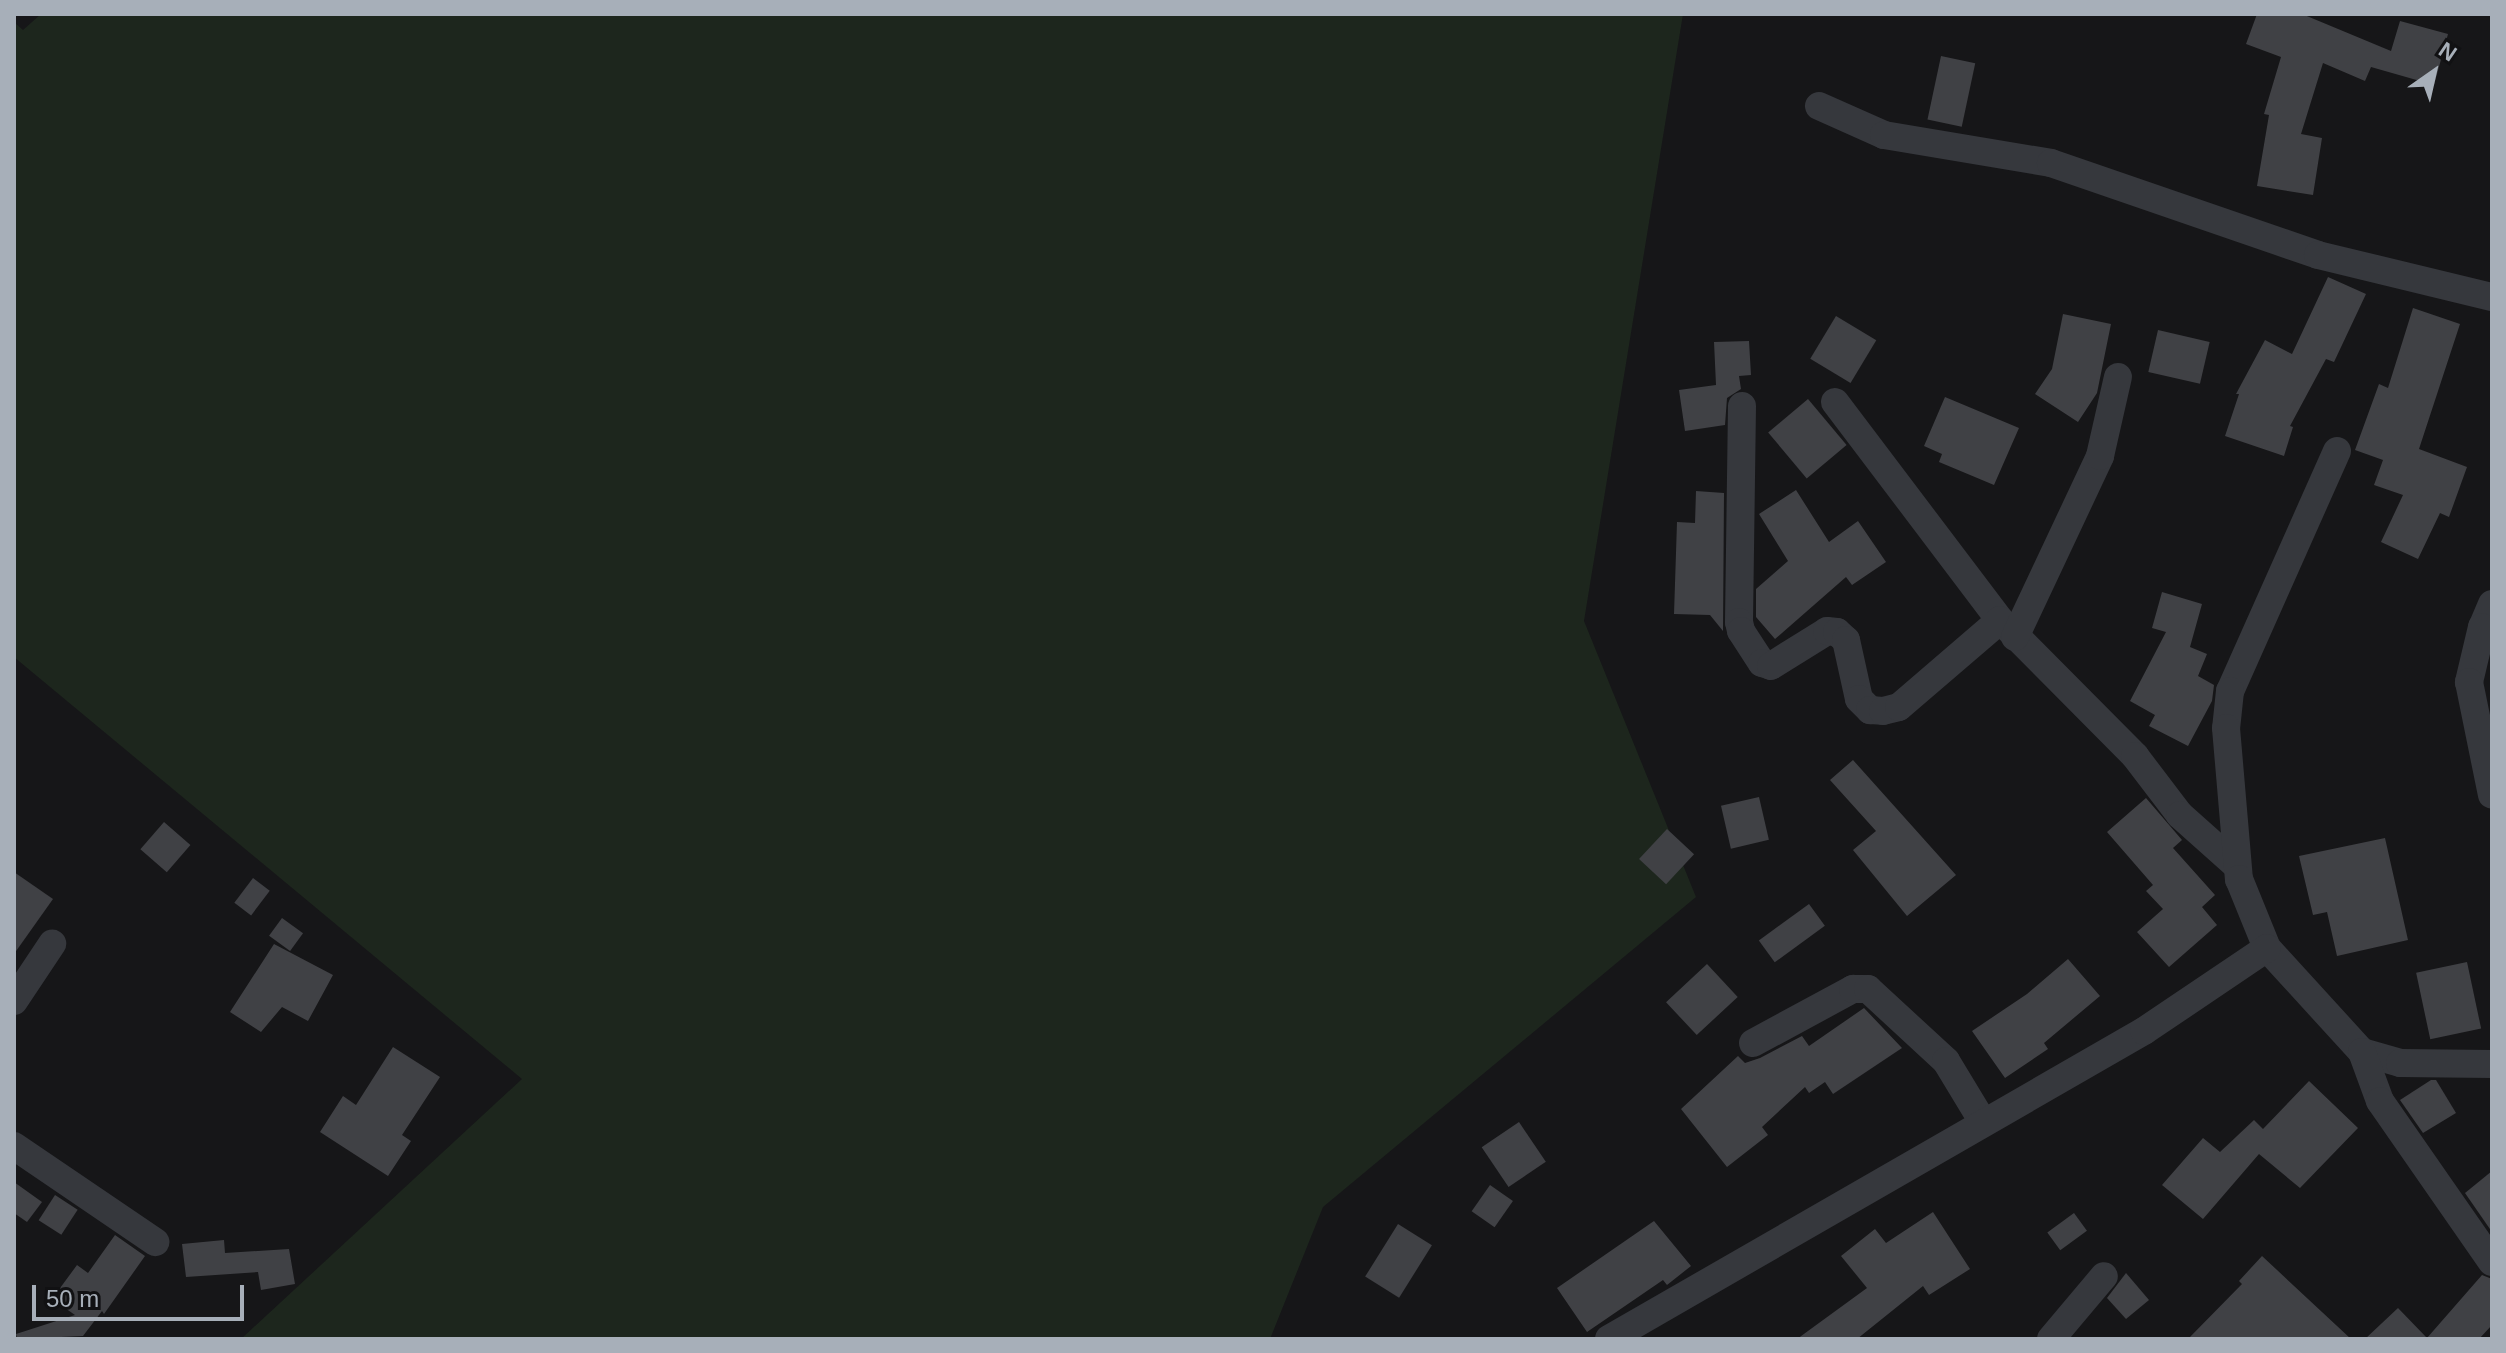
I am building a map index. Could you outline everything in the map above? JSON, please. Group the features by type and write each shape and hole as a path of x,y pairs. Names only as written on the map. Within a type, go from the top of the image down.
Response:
{"street":[{"path":"1819,106 1884,135 2051,163 2318,255 2492,297"},
{"path":"1742,406 1741,631 1762,663 1771,666 1827,631 1837,632 1846,640 1859,699 1870,710 1883,711 1899,707 2007,629 2100,456 2118,377"},
{"path":"1835,402 2007,629 2135,756 2180,815 2235,864"},
{"path":"2337,451 2230,691 2226,728 2235,864 2267,948 2362,1052 2380,1101 2492,1262"},
{"path":"2492,604 2482,627 2469,682 2492,795"},
{"path":"14,1001 52,944"},
{"path":"1609,1339 2144,1031 2267,948"},
{"path":"1753,1043 1853,989 1868,989 1946,1061 1983,1122"},
{"path":"2362,1052 2400,1063 2492,1064"},
{"path":"14,1146 155,1242"},
{"path":"2054,1338 2104,1276"}],"shaded area":[{"path":"41,14 1683,14 1584,621 1696,897 1323,1207 1270,1339 241,1339 522,1079 14,657 14,22 23,30"}],"building":[{"path":"2257,14 2302,14 2391,51 2400,21 2448,34 2434,85 2371,67 2365,81 2323,63 2301,134 2322,138 2313,195 2257,186 2269,115 2264,114 2281,57 2246,44"},
{"path":"1941,56 1975,63 1962,127 1927,120"},
{"path":"2328,277 2366,294 2334,362 2326,359 2290,426 2293,427 2284,456 2225,436 2239,394 2236,394 2265,340 2292,354"},
{"path":"2413,308 2460,324 2419,449 2467,467 2449,517 2440,513 2418,559 2381,542 2403,495 2374,485 2383,460 2355,450 2379,384 2388,388"},
{"path":"2063,314 2111,324 2097,393 2078,422 2035,394 2052,369"},
{"path":"1836,316 1876,340 1851,383 1810,359"},
{"path":"2158,330 2210,342 2200,384 2148,372"},
{"path":"1749,341 1751,375 1739,376 1741,389 1727,398 1725,425 1685,431 1679,390 1716,385 1714,342"},
{"path":"1945,397 2019,428 1994,485 1939,462 1942,454 1924,446"},
{"path":"1808,399 1847,445 1807,478 1768,432"},
{"path":"1796,490 1829,542 1858,521 1886,562 1852,585 1846,577 1775,639 1756,617 1756,589 1788,561 1759,514"},
{"path":"1696,491 1724,493 1723,631 1710,615 1674,614 1677,522 1695,523"},
{"path":"2162,592 2202,604 2190,647 2207,654 2198,676 2214,685 2212,701 2188,746 2149,726 2155,715 2130,701 2166,632 2152,628"},
{"path":"1853,760 1956,875 1907,916 1853,850 1876,831 1830,780"},
{"path":"1759,797 1769,840 1731,849 1721,806"},
{"path":"2146,798 2182,840 2173,848 2215,895 2202,907 2217,925 2169,967 2137,932 2163,909 2146,891 2153,885 2107,832"},
{"path":"164,822 190,845 167,872 140,849"},
{"path":"1667,829 1694,854 1666,884 1639,859"},
{"path":"2385,838 2408,940 2337,956 2327,912 2313,915 2299,856"},
{"path":"14,872 53,899 14,954"},
{"path":"253,878 270,891 251,915 234,903"},
{"path":"1809,904 1825,926 1775,962 1759,940"},
{"path":"282,918 303,933 290,951 269,936"},
{"path":"274,944 333,975 308,1021 282,1007 261,1032 230,1012"},
{"path":"2068,959 2100,996 2044,1043 2048,1049 2005,1078 1972,1031 2027,994"},
{"path":"2467,962 2481,1029 2430,1039 2416,973"},
{"path":"1707,964 1738,997 1697,1035 1666,1002"},
{"path":"1864,1008 1902,1048 1833,1094 1825,1082 1809,1093 1805,1087 1762,1127 1768,1135 1727,1167 1681,1109 1738,1056 1745,1063 1802,1036 1809,1046"},
{"path":"393,1047 440,1077 402,1135 411,1141 388,1176 320,1132 343,1096 356,1105"},
{"path":"2431,1080 2436,1080 2456,1113 2423,1133 2400,1100"},
{"path":"2309,1081 2358,1128 2300,1188 2259,1154 2203,1219 2162,1185 2203,1138 2220,1152 2254,1120 2263,1129"},
{"path":"1519,1122 1546,1162 1509,1187 1482,1147"},
{"path":"2492,1171 2492,1232 2465,1193"},
{"path":"14,1182 42,1202 27,1222 14,1213"},
{"path":"1490,1185 1513,1201 1495,1227 1472,1211"},
{"path":"55,1195 78,1210 61,1235 39,1220"},
{"path":"1933,1212 1970,1269 1929,1295 1923,1286 1857,1339 1797,1339 1867,1288 1841,1256 1875,1229 1886,1243"},
{"path":"2074,1213 2087,1231 2060,1250 2047,1232"},
{"path":"1654,1221 1691,1266 1667,1285 1663,1280 1587,1332 1557,1288"},
{"path":"1398,1224 1432,1245 1399,1298 1365,1277"},
{"path":"115,1235 145,1256 104,1314 102,1311 83,1336 17,1339 16,1334 75,1315 52,1299 77,1265 88,1273"},
{"path":"224,1240 225,1253 289,1249 295,1284 261,1290 258,1272 186,1277 182,1244"},
{"path":"2262,1256 2351,1339 2188,1339 2242,1284 2239,1281"},
{"path":"2126,1273 2149,1300 2126,1319 2107,1298"},
{"path":"2482,1275 2492,1279 2492,1325 2479,1339 2365,1339 2398,1308 2427,1338"}]}
